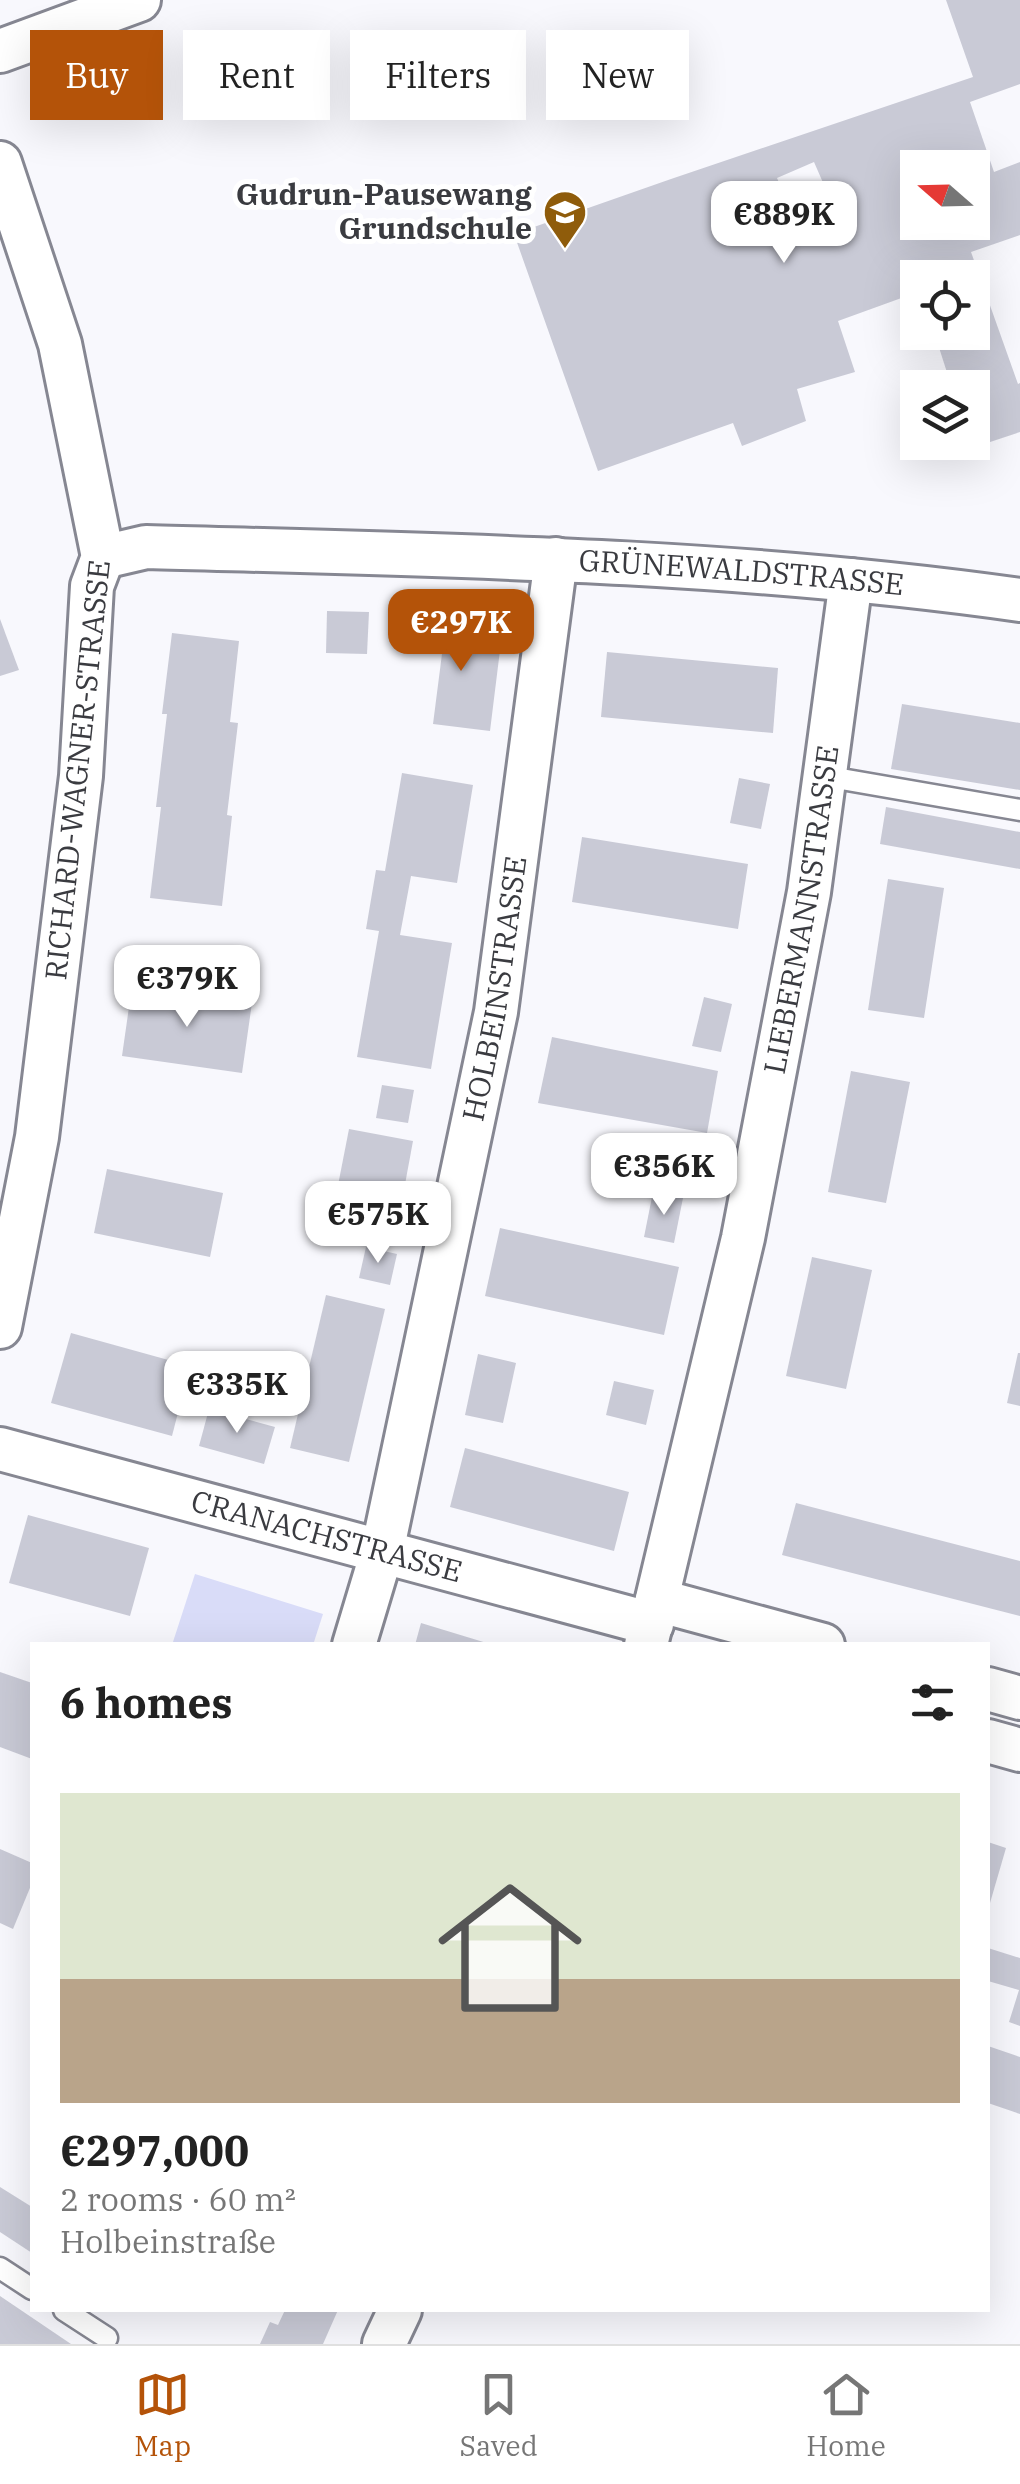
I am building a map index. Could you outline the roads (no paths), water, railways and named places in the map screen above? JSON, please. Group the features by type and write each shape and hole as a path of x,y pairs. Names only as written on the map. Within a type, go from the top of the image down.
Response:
{"street":[{"path":"0,52 139,0"},
{"name":"RICHARD-WAGNER-STRASSE","path":"0,163 60,344 104,557 92,586 80,776 38,1137 0,1327"},
{"name":"GRÜNEWALDSTRASSE","path":"104,557 146,546 556,559 924,586 1020,600"},
{"name":"HOLBEINSTRASSE","path":"355,1642 382,1552 496,1012 556,559"},
{"name":"LIEBERMANNSTRASSE","path":"652,1623 743,1238 809,892 851,580"},
{"name":"CRANACHSTRASSE","path":"0,1449 652,1623 800,1642"},
{"path":"990,1690 1020,1698"},
{"path":"990,1742 1020,1750"},
{"path":"384,2344 399,2312"}],"lane":[{"path":"824,776 1020,810"},
{"path":"0,2268 30,2288"},
{"path":"67,2312 108,2338"}],"place":[{"name":"Gudrun-Pausewang Grundschule","path":"565,250"}]}
